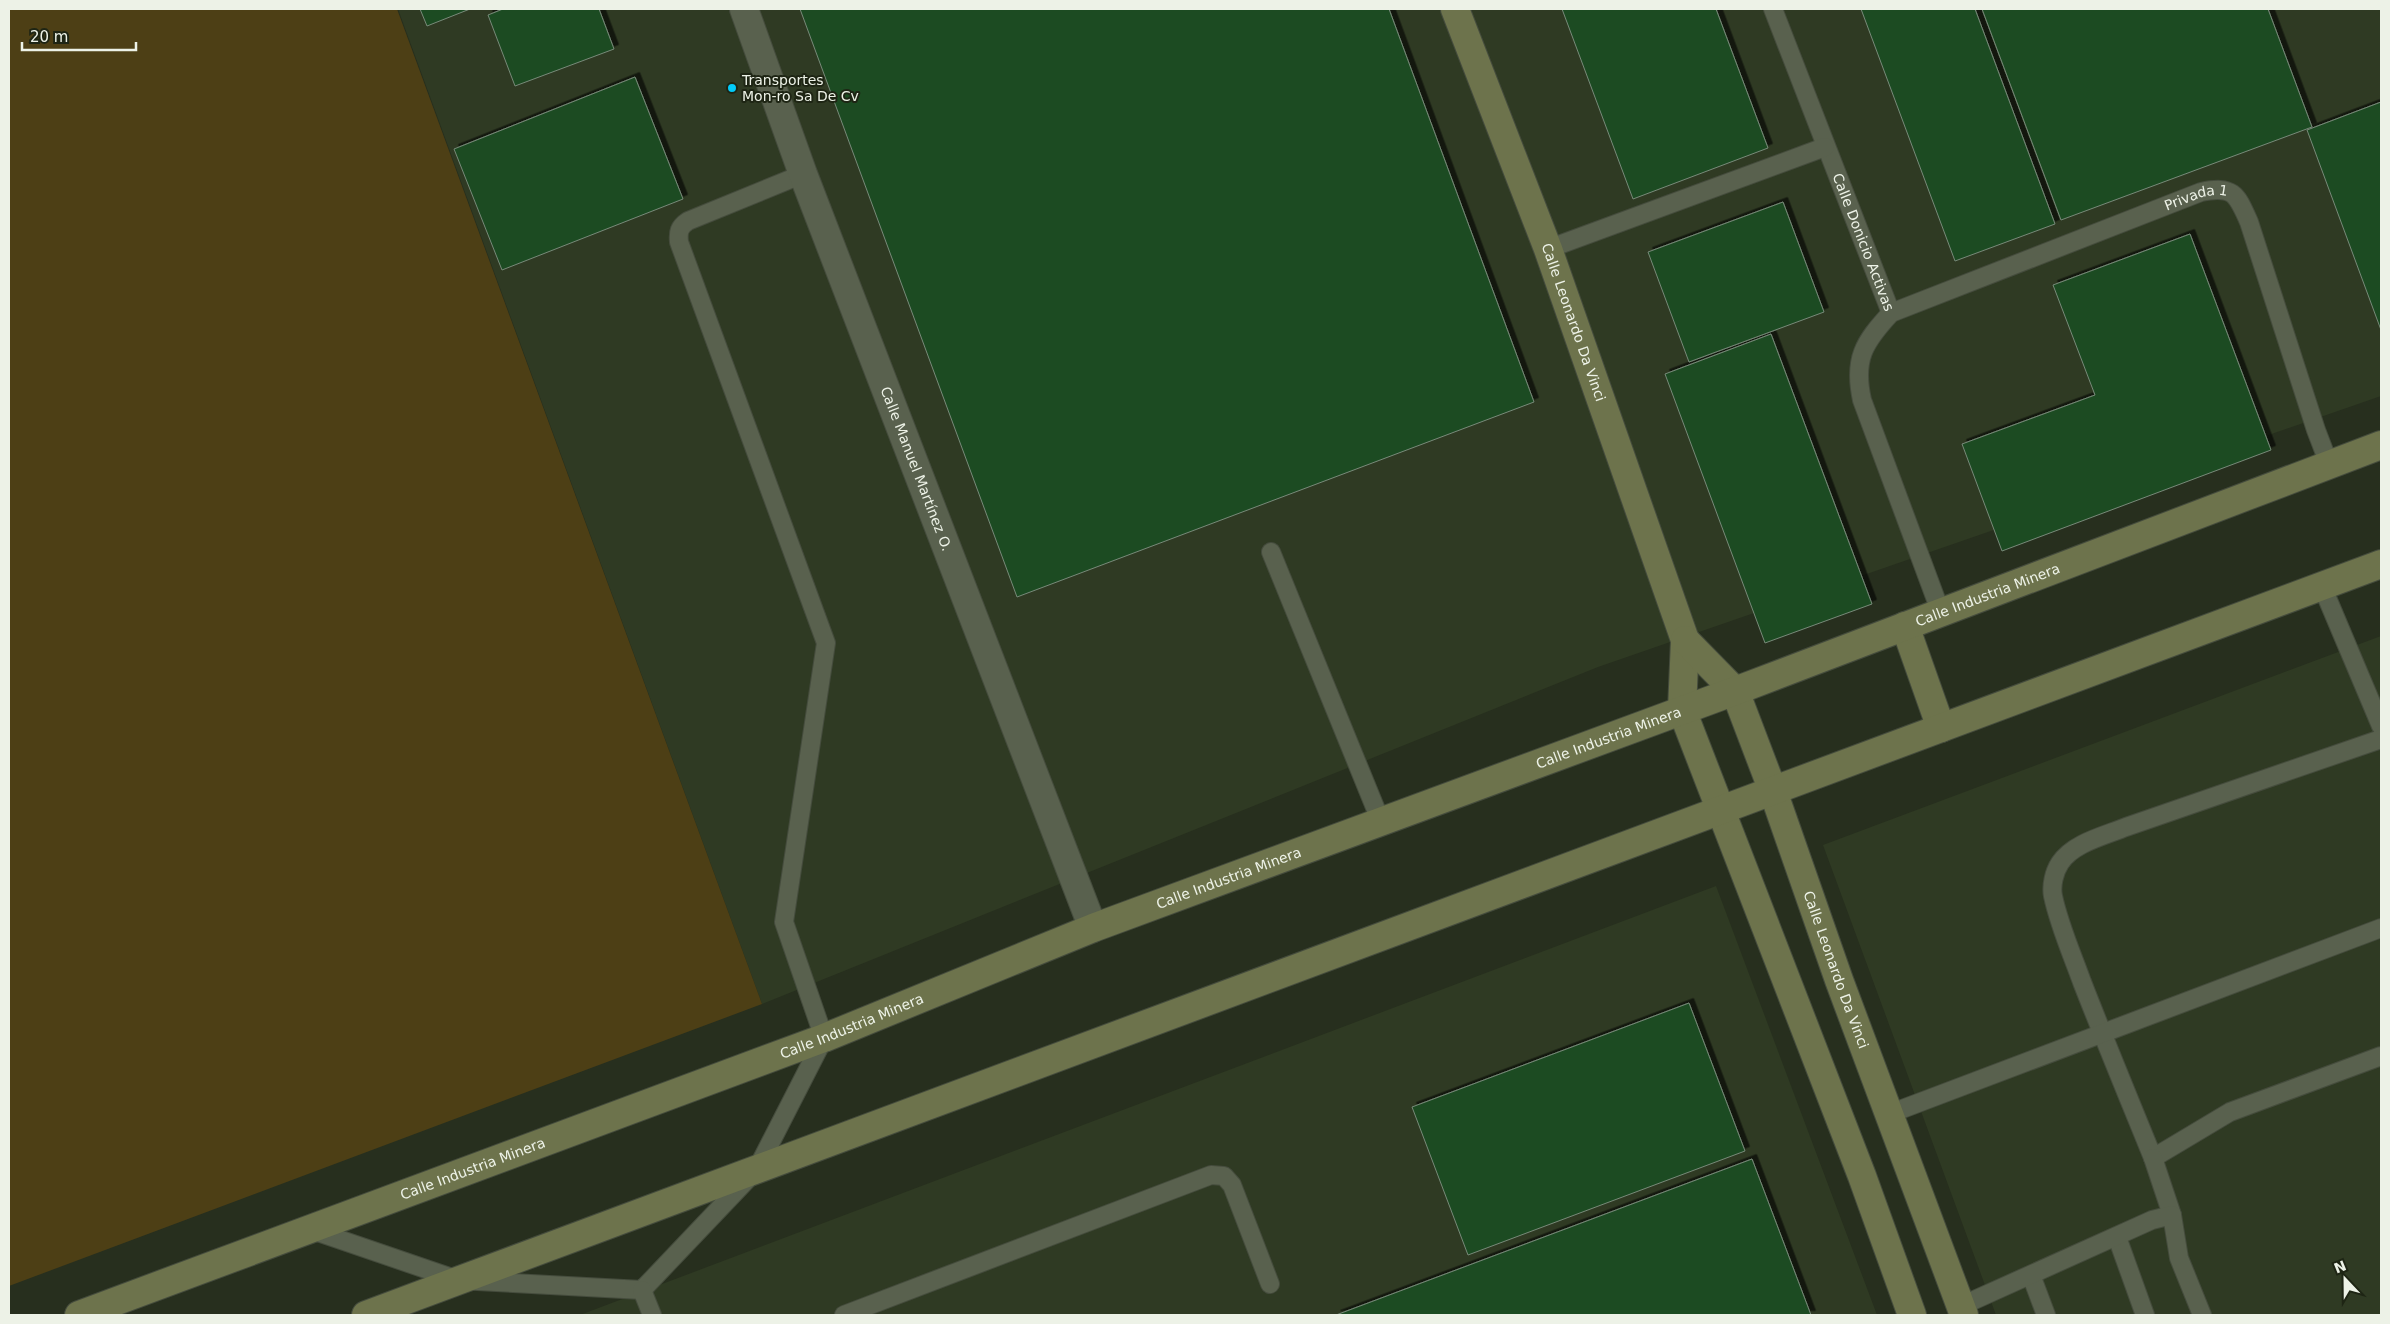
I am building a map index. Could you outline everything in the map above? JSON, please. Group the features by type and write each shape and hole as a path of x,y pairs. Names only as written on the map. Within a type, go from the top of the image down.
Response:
{"main road":[{"name":"Calle Leonardo Da Vinci","path":"1456,9 1548,249 1685,640 1682,710 1862,1176 1912,1315"},
{"name":"Calle Industria Minera","path":"79,1315 308,1228 824,1038 1093,928 1736,691 2381,445"},
{"path":"366,1315 2381,564"},
{"path":"1905,626 1941,728"},
{"name":"Calle Leonardo Da Vinci","path":"1685,640 1736,691 1839,980 1962,1311"}],"street":[{"name":"Calle Manuel Martínez O.","path":"744,9 803,174 1093,928"}],"lane":[{"name":"Calle Donicio Activas","path":"1773,9 1891,313 1871,334 1860,356 1858,382 1862,400 1941,613"},
{"path":"1548,249 1825,147"},
{"path":"308,1228 458,1280 642,1290 757,1169 824,1038 784,922 826,642 679,242 678,233 681,226 688,221 803,174"},
{"name":"Privada 1","path":"1891,313 2202,192 2216,189 2228,190 2236,196 2249,222 2316,430 2329,464"},
{"path":"1271,552 1381,822"},
{"path":"2322,586 2381,726"},
{"path":"2202,1315 2179,1258 2172,1215 2153,1158 2101,1032 2064,932 2053,894 2054,875 2060,863 2072,851 2126,827 2381,739"},
{"path":"1889,1114 2101,1032 2381,928"},
{"path":"2153,1158 2230,1112 2381,1056"},
{"path":"844,1315 1210,1175 1224,1176 1232,1185 1270,1284"},
{"path":"1962,1311 2031,1275 2152,1220 2172,1215"},
{"path":"2117,1237 2145,1315"},
{"path":"2031,1275 2046,1315"},
{"path":"642,1290 652,1315"}],"shaded area":[{"path":"9,9 397,9 762,1004 9,1286"},
{"path":"398,9 2381,9 2381,396 1598,667 762,1004"},
{"path":"2381,636 2381,1315 1996,1315 1823,845"},
{"path":"1716,886 1877,1315 580,1315"}],"building":[{"path":"420,9 470,9 427,26"},
{"path":"503,9 599,9 614,49 515,86 488,15"},
{"path":"800,9 1389,9 1534,402 1017,597"},
{"path":"1562,9 1716,9 1768,148 1633,199"},
{"path":"1861,9 1975,9 2055,224 1955,261"},
{"path":"1982,9 2268,9 2312,127 2061,220"},
{"path":"635,77 683,199 502,270 454,149"},
{"path":"2381,102 2381,330 2307,130"},
{"path":"1783,202 1824,312 1689,362 1648,252"},
{"path":"2190,234 2271,450 2002,551 1962,444 2095,395 2053,285"},
{"path":"1771,334 1872,604 1765,643 1665,374"},
{"path":"1689,1003 1745,1151 1468,1255 1412,1107"},
{"path":"1752,1159 1811,1315 1336,1315"}],"place":[{"name":"Transportes Mon-ro Sa De Cv","path":"732,88"}]}
